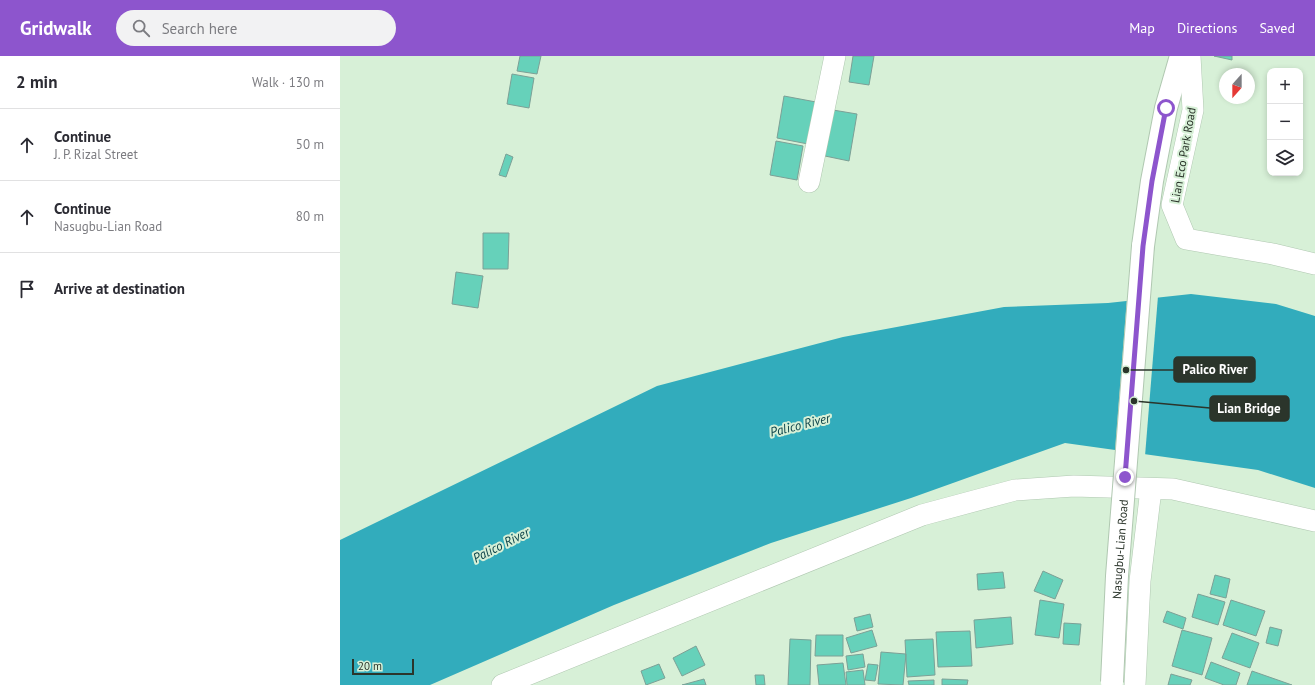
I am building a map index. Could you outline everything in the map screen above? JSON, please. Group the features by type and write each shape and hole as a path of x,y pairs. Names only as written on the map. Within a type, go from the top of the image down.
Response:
{"main road":[{"name":"Nasugbu-Lian Road","path":"1112,683 1117,576 1143,246 1152,181 1166,108 1181,56"}],"street":[{"path":"809,182 835,56"},
{"name":"Lian Eco Park Road","path":"1190,56 1193,110 1172,205 1186,239 1273,254 1315,264"},
{"path":"502,685 922,515 1015,490 1074,486 1173,490 1315,521"},
{"path":"1135,685 1140,581 1151,488"}],"water":[{"path":"1191,294 1276,304 1315,316 1315,488 1258,470 1065,443 911,498 771,543 614,605 430,685 340,685 340,540 657,386 843,337 1004,307 1108,303"}],"pier":[{"path":"1158,296 1145,456 1115,452 1127,299"}],"building":[{"path":"520,56 541,56 537,74 517,71"},
{"path":"853,56 874,56 869,85 849,82"},
{"path":"1214,56 1232,56 1232,60"},
{"path":"512,74 534,78 529,108 507,104"},
{"path":"784,96 816,102 808,144 777,138"},
{"path":"833,110 857,114 849,161 825,156"},
{"path":"776,141 803,146 797,180 770,175"},
{"path":"506,154 513,157 506,177 499,175"},
{"path":"483,233 509,233 508,269 483,269"},
{"path":"456,272 483,276 478,308 452,304"},
{"path":"1043,571 1063,580 1055,599 1034,591"},
{"path":"1003,572 1005,588 978,590 977,574"},
{"path":"1215,575 1230,579 1226,598 1210,594"},
{"path":"1198,594 1225,602 1218,625 1192,617"},
{"path":"1040,600 1064,604 1059,638 1035,635"},
{"path":"1231,600 1265,611 1256,636 1223,625"},
{"path":"1167,611 1186,618 1183,629 1163,622"},
{"path":"870,614 873,627 857,631 854,618"},
{"path":"1011,617 1013,644 976,648 974,620"},
{"path":"1064,623 1081,624 1079,645 1063,644"},
{"path":"1270,627 1282,630 1278,646 1266,643"},
{"path":"872,630 877,646 851,653 846,638"},
{"path":"1182,630 1212,638 1202,675 1172,666"},
{"path":"970,631 972,666 938,667 936,632"},
{"path":"1232,633 1259,643 1250,668 1222,658"},
{"path":"816,635 843,635 843,656 815,656"},
{"path":"790,639 811,640 810,685 788,685"},
{"path":"933,639 935,675 907,677 905,640"},
{"path":"696,646 705,665 682,676 673,658"},
{"path":"881,652 906,654 903,685 878,684"},
{"path":"863,654 865,667 848,670 846,656"},
{"path":"1211,662 1240,673 1236,685 1224,685 1205,678"},
{"path":"843,663 846,685 819,685 817,665"},
{"path":"659,664 665,678 646,685 641,671"},
{"path":"868,664 878,665 875,681 865,680"},
{"path":"863,670 865,685 847,685 846,672"},
{"path":"1252,671 1292,685 1247,685"},
{"path":"1171,674 1192,680 1190,685 1168,685"},
{"path":"755,675 764,675 765,685 756,685"},
{"path":"704,679 706,685 682,685"},
{"path":"942,679 968,680 967,685 942,685"},
{"path":"934,680 934,685 909,685 908,681"}],"place":[{"name":"Palico River","path":"1126,370"},
{"name":"Lian Bridge","path":"1134,401"}],"route":[{"path":"1125,477 1143,246 1152,181 1166,108"}]}
